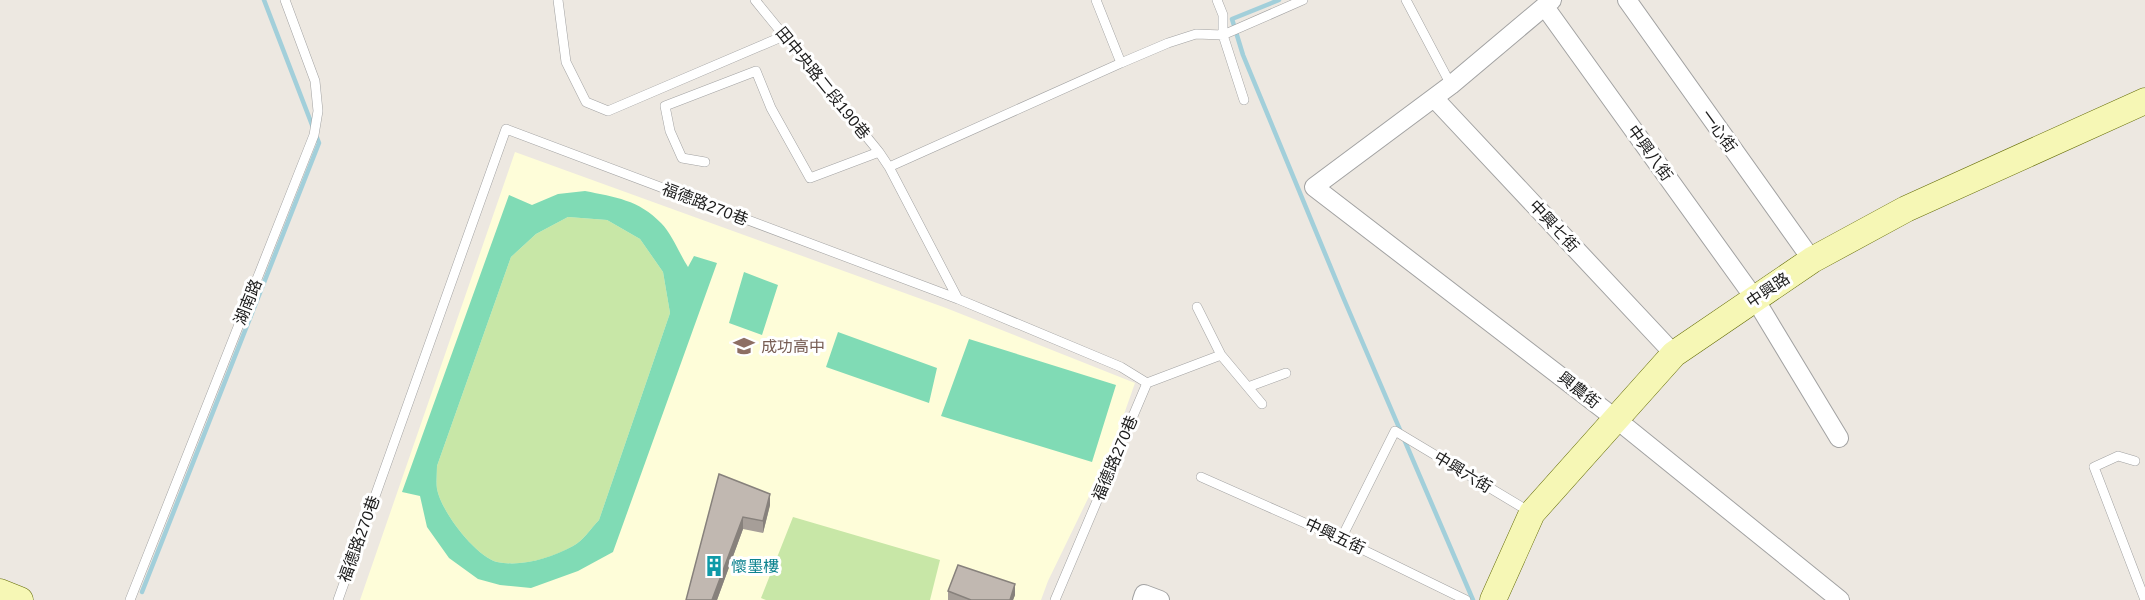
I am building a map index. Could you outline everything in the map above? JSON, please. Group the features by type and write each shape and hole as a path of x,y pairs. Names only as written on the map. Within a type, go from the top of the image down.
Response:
{"street":[{"name":"一心街","path":"1627,0 1812,260"},
{"path":"1434,98 1548,3"},
{"name":"中興八街","path":"1548,3 1755,299 1839,438"},
{"name":"興農街","path":"1434,98 1314,187 1616,419 1840,600"},
{"name":"中興七街","path":"1434,98 1674,354"},
{"name":"中興路","path":"1493,600 1532,513 1674,354 1812,260 1906,209 2145,101"},
{"path":"0,592 20,600"},
{"path":"1142,600 1144,594 1160,600"}],"lane":[{"name":"湖南路","path":"130,600 314,135 318,111 315,81 285,0"},
{"path":"558,0 566,62 586,102 608,111 786,35"},
{"name":"田中央路二段190巷","path":"755,0 786,35 879,152 958,299"},
{"path":"1096,0 1122,63"},
{"path":"1217,0 1224,15 1222,35 1244,100"},
{"path":"889,167 1168,43 1196,34 1222,35 1303,0"},
{"path":"1406,0 1451,86"},
{"path":"705,162 682,158 670,130 665,106 756,71 771,108 810,178 879,152"},
{"name":"福德路270巷","path":"338,600 507,129 958,299 1121,367 1147,383 1055,600"},
{"path":"1197,307 1221,355 1262,404"},
{"path":"1147,383 1221,355"},
{"path":"1248,387 1286,373"},
{"name":"中興六街","path":"1341,538 1395,431 1532,513"},
{"path":"2135,461 2118,456 2094,467 2143,589 2145,600"},
{"name":"中興五街","path":"1201,477 1341,538 1466,600"}],"shaded area":[{"name":"成功高中","path":"515,152 946,308 1135,383 1111,451 1041,600 360,600"}],"green space":[{"path":"585,191 635,204 653,215 665,227 688,267 694,256 717,263 613,552 578,571 531,588 500,585 478,579 449,558 427,527 420,496 402,492 509,195 532,205 558,194","holes":["568,217 607,220 640,239 663,272 670,313 599,520 577,544 555,554 526,562 497,562 488,558 469,542 445,509 437,489 437,466 511,257 536,234"]},
{"path":"568,217 607,220 640,239 663,272 670,313 599,520 577,544 556,554 526,562 497,562 488,558 469,542 445,509 437,489 437,466 511,257 536,234"},
{"path":"744,272 778,285 762,335 729,323"},
{"path":"838,332 937,368 929,403 826,367"},
{"path":"969,339 1116,385 1092,462 941,416"},
{"path":"793,517 940,560 930,600 766,600 761,598"}],"building":[{"name":"懷墨樓","path":"719,474 770,494 763,521 743,517 712,600 686,600"},
{"path":"958,565 1015,584 1010,600 971,600 948,591"}],"waterway":[{"path":"142,592 319,143 264,0"},
{"path":"1279,0 1232,19 1243,55 1343,297 1473,600"}],"place":[{"name":"成功高中","path":"744,346"},
{"name":"懷墨樓","path":"714,566"}]}
